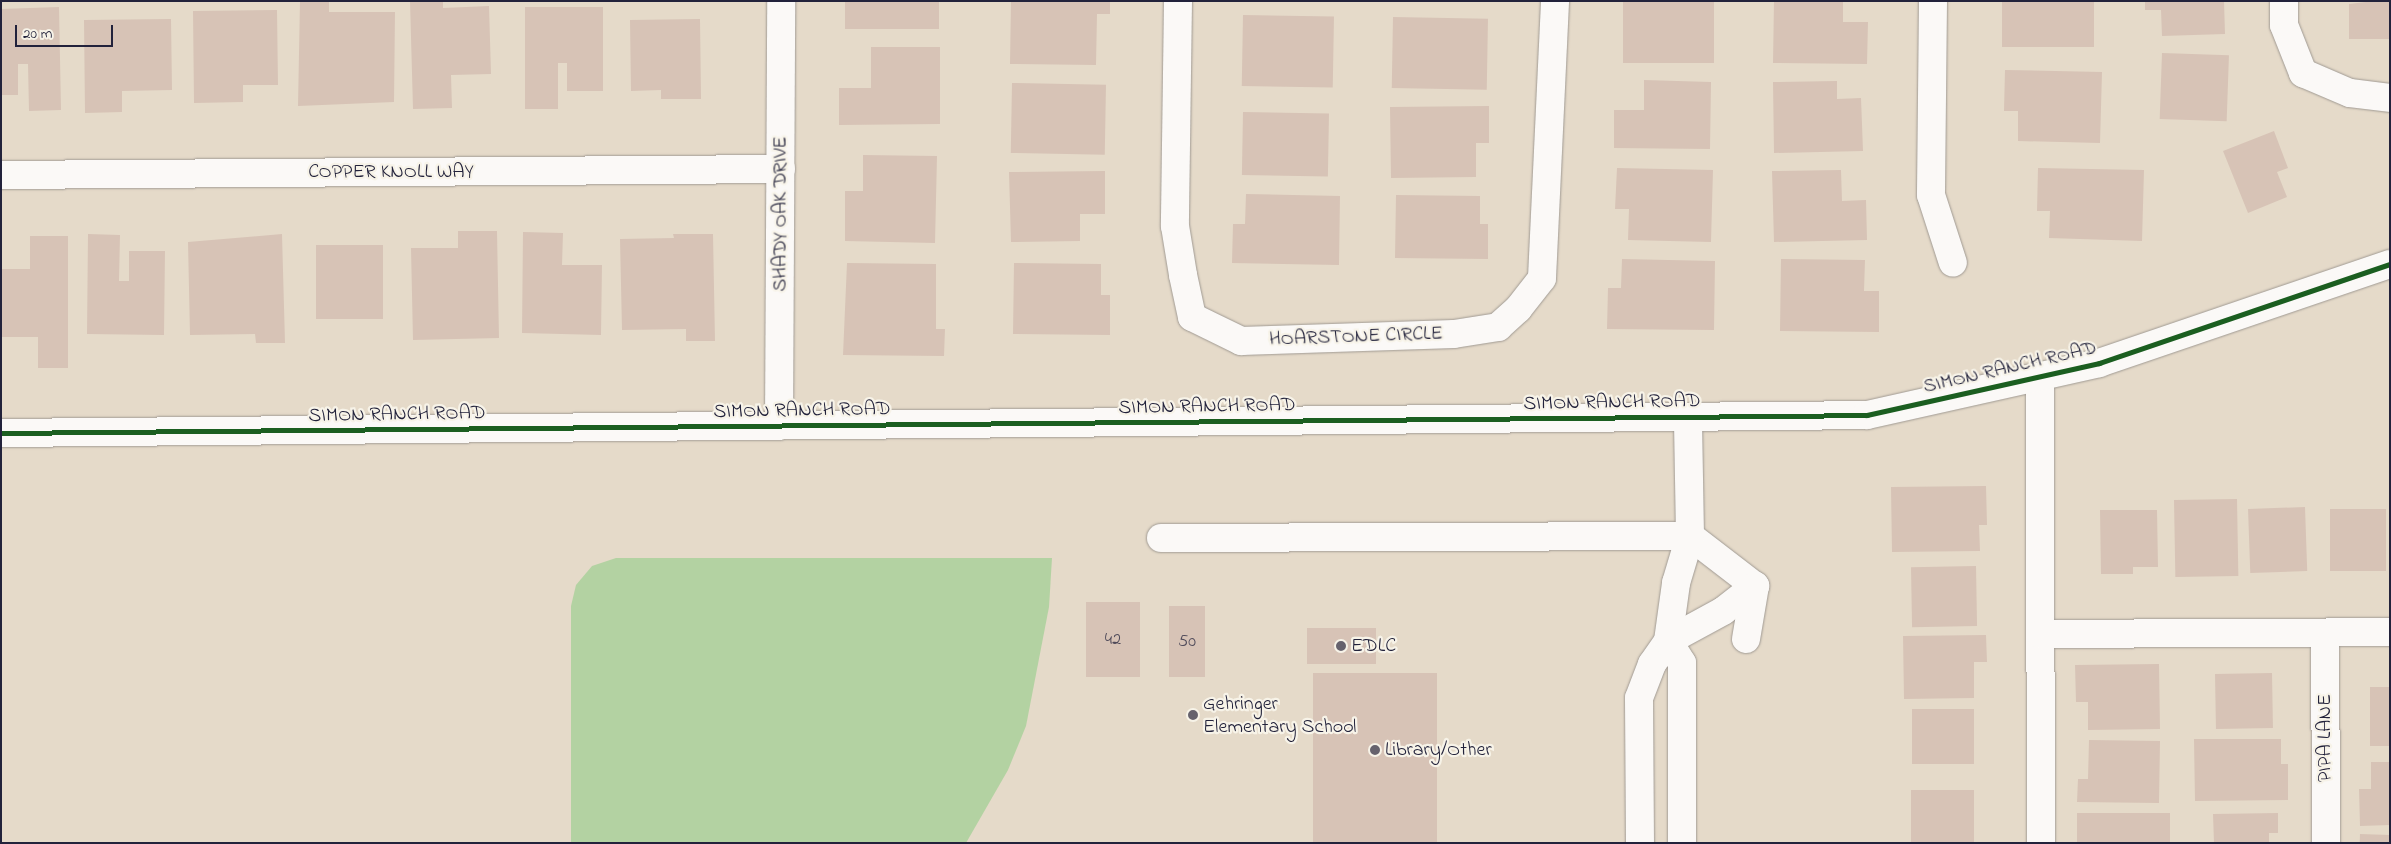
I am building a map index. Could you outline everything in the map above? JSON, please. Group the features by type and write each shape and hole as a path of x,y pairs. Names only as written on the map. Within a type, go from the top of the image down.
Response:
{"street":[{"name":"SHADY OAK DRIVE","path":"779,426 781,1"},
{"name":"HOARSTONE CIRCLE","path":"1178,1 1175,226 1183,275 1192,317 1242,341 1454,334 1498,326 1518,309 1542,278 1555,1"},
{"path":"1933,1 1931,195 1954,263"},
{"path":"2284,1 2284,25 2303,73 2350,93 2390,98"},
{"name":"COPPER KNOLL WAY","path":"1,175 781,169"},
{"name":"SIMON RANCH ROAD","path":"1,433 1867,415 2040,380 2390,264"},
{"path":"2040,380 2041,843"},
{"path":"1682,843 1682,663 1668,641 1676,583 1690,536 1688,417"},
{"path":"1161,538 1690,536 1755,586"},
{"path":"1746,639 1755,586"},
{"path":"1640,843 1639,698 1652,664 1668,641 1723,611 1755,586"},
{"path":"2040,634 2390,632"},
{"name":"PIPA LANE","path":"2325,633 2326,843"}],"green space":[{"path":"616,558 1052,558 1049,607 1026,726 1008,770 966,843 571,843 571,606 576,585 592,566"}],"building":[{"path":"300,1 329,2 329,12 395,12 394,102 298,106"},
{"path":"410,1 443,1 443,8 489,6 491,74 451,75 452,108 413,109"},
{"path":"845,1 939,1 939,29 845,29"},
{"path":"1011,1 1110,1 1110,14 1097,14 1096,65 1010,64"},
{"path":"1623,1 1714,1 1714,63 1623,63"},
{"path":"1774,1 1843,1 1843,22 1868,22 1867,64 1773,63"},
{"path":"2002,1 2094,1 2094,47 2002,47"},
{"path":"2145,1 2224,1 2225,34 2162,36 2161,10 2145,10"},
{"path":"2390,1 2390,39 2349,39 2349,4"},
{"path":"59,7 61,110 29,111 28,64 18,64 18,95 1,95 1,9"},
{"path":"525,7 603,7 603,91 567,91 567,63 558,63 558,109 525,109"},
{"path":"277,10 278,85 243,85 243,102 194,103 193,11"},
{"path":"1243,15 1334,17 1333,88 1242,86"},
{"path":"1393,17 1488,19 1487,90 1392,88"},
{"path":"171,19 172,90 122,91 122,112 85,113 84,20"},
{"path":"700,19 701,99 661,99 661,90 631,91 630,20"},
{"path":"871,47 940,47 940,124 839,125 839,88 871,88"},
{"path":"2162,53 2229,55 2227,121 2160,119"},
{"path":"2005,70 2102,72 2100,143 2018,141 2018,111 2004,111"},
{"path":"1644,80 1711,82 1710,149 1614,148 1614,110 1644,110"},
{"path":"1837,81 1837,99 1861,98 1863,151 1774,153 1773,82"},
{"path":"1012,83 1106,85 1105,155 1011,153"},
{"path":"1489,106 1489,143 1476,143 1476,177 1391,178 1390,107"},
{"path":"1243,112 1329,114 1328,176 1242,175"},
{"path":"2274,131 2288,168 2277,172 2287,197 2248,213 2223,151"},
{"path":"863,155 937,156 935,243 845,241 845,191 863,191"},
{"path":"1617,168 1713,170 1711,242 1628,240 1629,209 1615,209"},
{"path":"2038,168 2144,170 2142,241 2049,238 2050,211 2037,211"},
{"path":"1841,170 1842,201 1866,200 1867,240 1774,242 1772,171"},
{"path":"1105,171 1105,214 1080,214 1080,241 1011,242 1009,172"},
{"path":"1246,194 1340,196 1339,265 1232,263 1233,224 1245,224"},
{"path":"1396,195 1480,196 1480,224 1488,224 1488,259 1395,258"},
{"path":"458,231 497,231 499,338 413,340 411,248 458,248"},
{"path":"523,232 563,233 562,265 602,265 601,335 522,333"},
{"path":"88,234 120,235 119,281 129,281 129,251 165,251 164,335 87,334"},
{"path":"282,234 285,343 256,343 255,334 190,335 188,242"},
{"path":"673,234 713,234 715,341 686,341 686,329 622,330 620,239 674,238"},
{"path":"30,236 68,236 68,368 38,368 38,337 1,337 1,269 30,269"},
{"path":"316,245 383,245 383,319 316,319"},
{"path":"1622,259 1715,261 1714,330 1607,329 1608,288 1621,288"},
{"path":"1781,259 1865,260 1864,291 1879,291 1879,332 1780,331"},
{"path":"847,263 936,264 936,329 945,329 944,356 843,355"},
{"path":"1014,263 1101,264 1101,295 1110,295 1110,335 1013,334"},
{"path":"1986,486 1987,525 1979,525 1980,551 1892,552 1891,487"},
{"path":"2237,499 2238,576 2175,577 2174,500"},
{"path":"2305,507 2307,571 2250,573 2248,509"},
{"path":"2330,509 2386,509 2386,571 2330,571"},
{"path":"2100,510 2157,510 2158,567 2133,567 2133,574 2101,574"},
{"path":"1976,566 1977,626 1912,627 1911,567"},
{"path":"1086,602 1140,602 1140,677 1086,677"},
{"path":"1169,606 1205,606 1205,677 1169,677"},
{"name":"EDLC","path":"1307,628 1376,628 1376,664 1307,664"},
{"path":"1986,635 1987,662 1974,662 1974,698 1904,699 1903,636"},
{"path":"2159,664 2160,729 2088,730 2088,702 2076,702 2075,665"},
{"name":"Library/Other","path":"1313,673 1437,673 1437,843 1313,843"},
{"path":"2272,673 2273,728 2216,729 2215,674"},
{"path":"2370,687 2390,687 2390,746 2370,746"},
{"path":"1912,709 1974,709 1974,764 1912,764"},
{"path":"2194,739 2281,739 2281,764 2288,764 2288,800 2195,801"},
{"path":"2089,740 2160,741 2159,803 2077,802 2078,779 2088,779"},
{"path":"2371,762 2390,762 2390,825 2360,826 2359,789 2371,789"},
{"path":"1911,790 1974,790 1974,843 1911,843"},
{"path":"2077,813 2170,813 2170,843 2077,843"},
{"path":"2278,813 2278,833 2269,833 2269,843 2214,843 2213,814"},
{"path":"2360,834 2390,835 2390,843 2360,843"}],"cycle path":[{"path":"1,433 1867,415 2099,363 2390,264"}],"place":[{"name":"EDLC","path":"1341,646"},
{"name":"Gehringer Elementary School","path":"1193,715"},
{"name":"Library/Other","path":"1375,750"}]}
